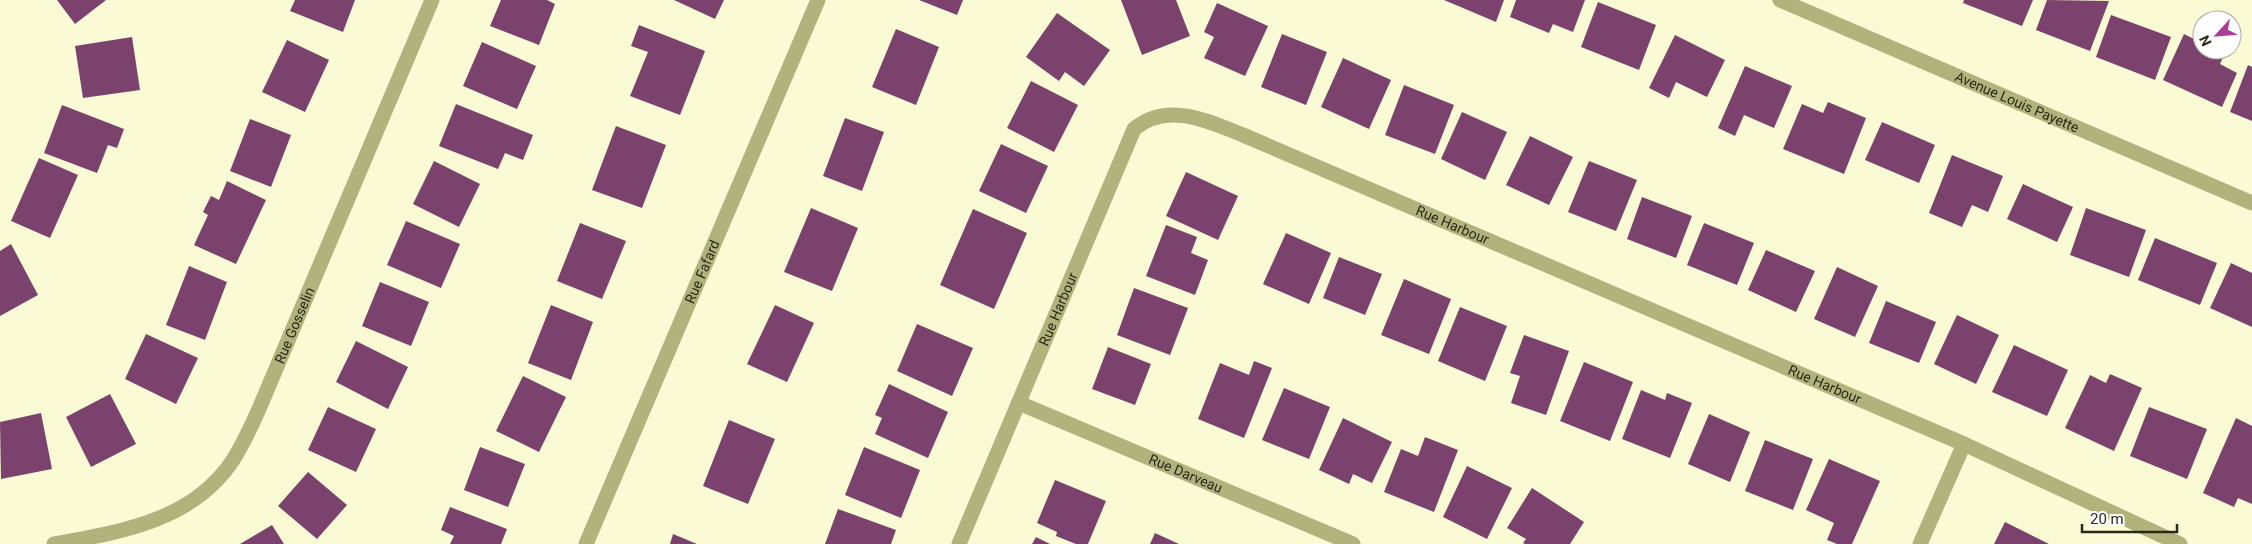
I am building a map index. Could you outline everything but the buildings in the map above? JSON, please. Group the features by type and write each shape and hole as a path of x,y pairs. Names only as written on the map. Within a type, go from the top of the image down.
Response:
{"street":[{"name":"Rue Gosselin","path":"54,544 110,534 156,521 212,486 232,462 259,409 432,0"},
{"name":"Rue Fafard","path":"586,544 818,0"},
{"name":"Avenue Louis Payette","path":"1780,0 2252,203"},
{"name":"Rue Harbour","path":"958,544 1134,129 1145,120 1164,114 1192,117 1243,135 1964,444 2180,544"},
{"name":"Rue Darveau","path":"1019,403 1353,544"},
{"path":"1920,544 1964,444"}]}
